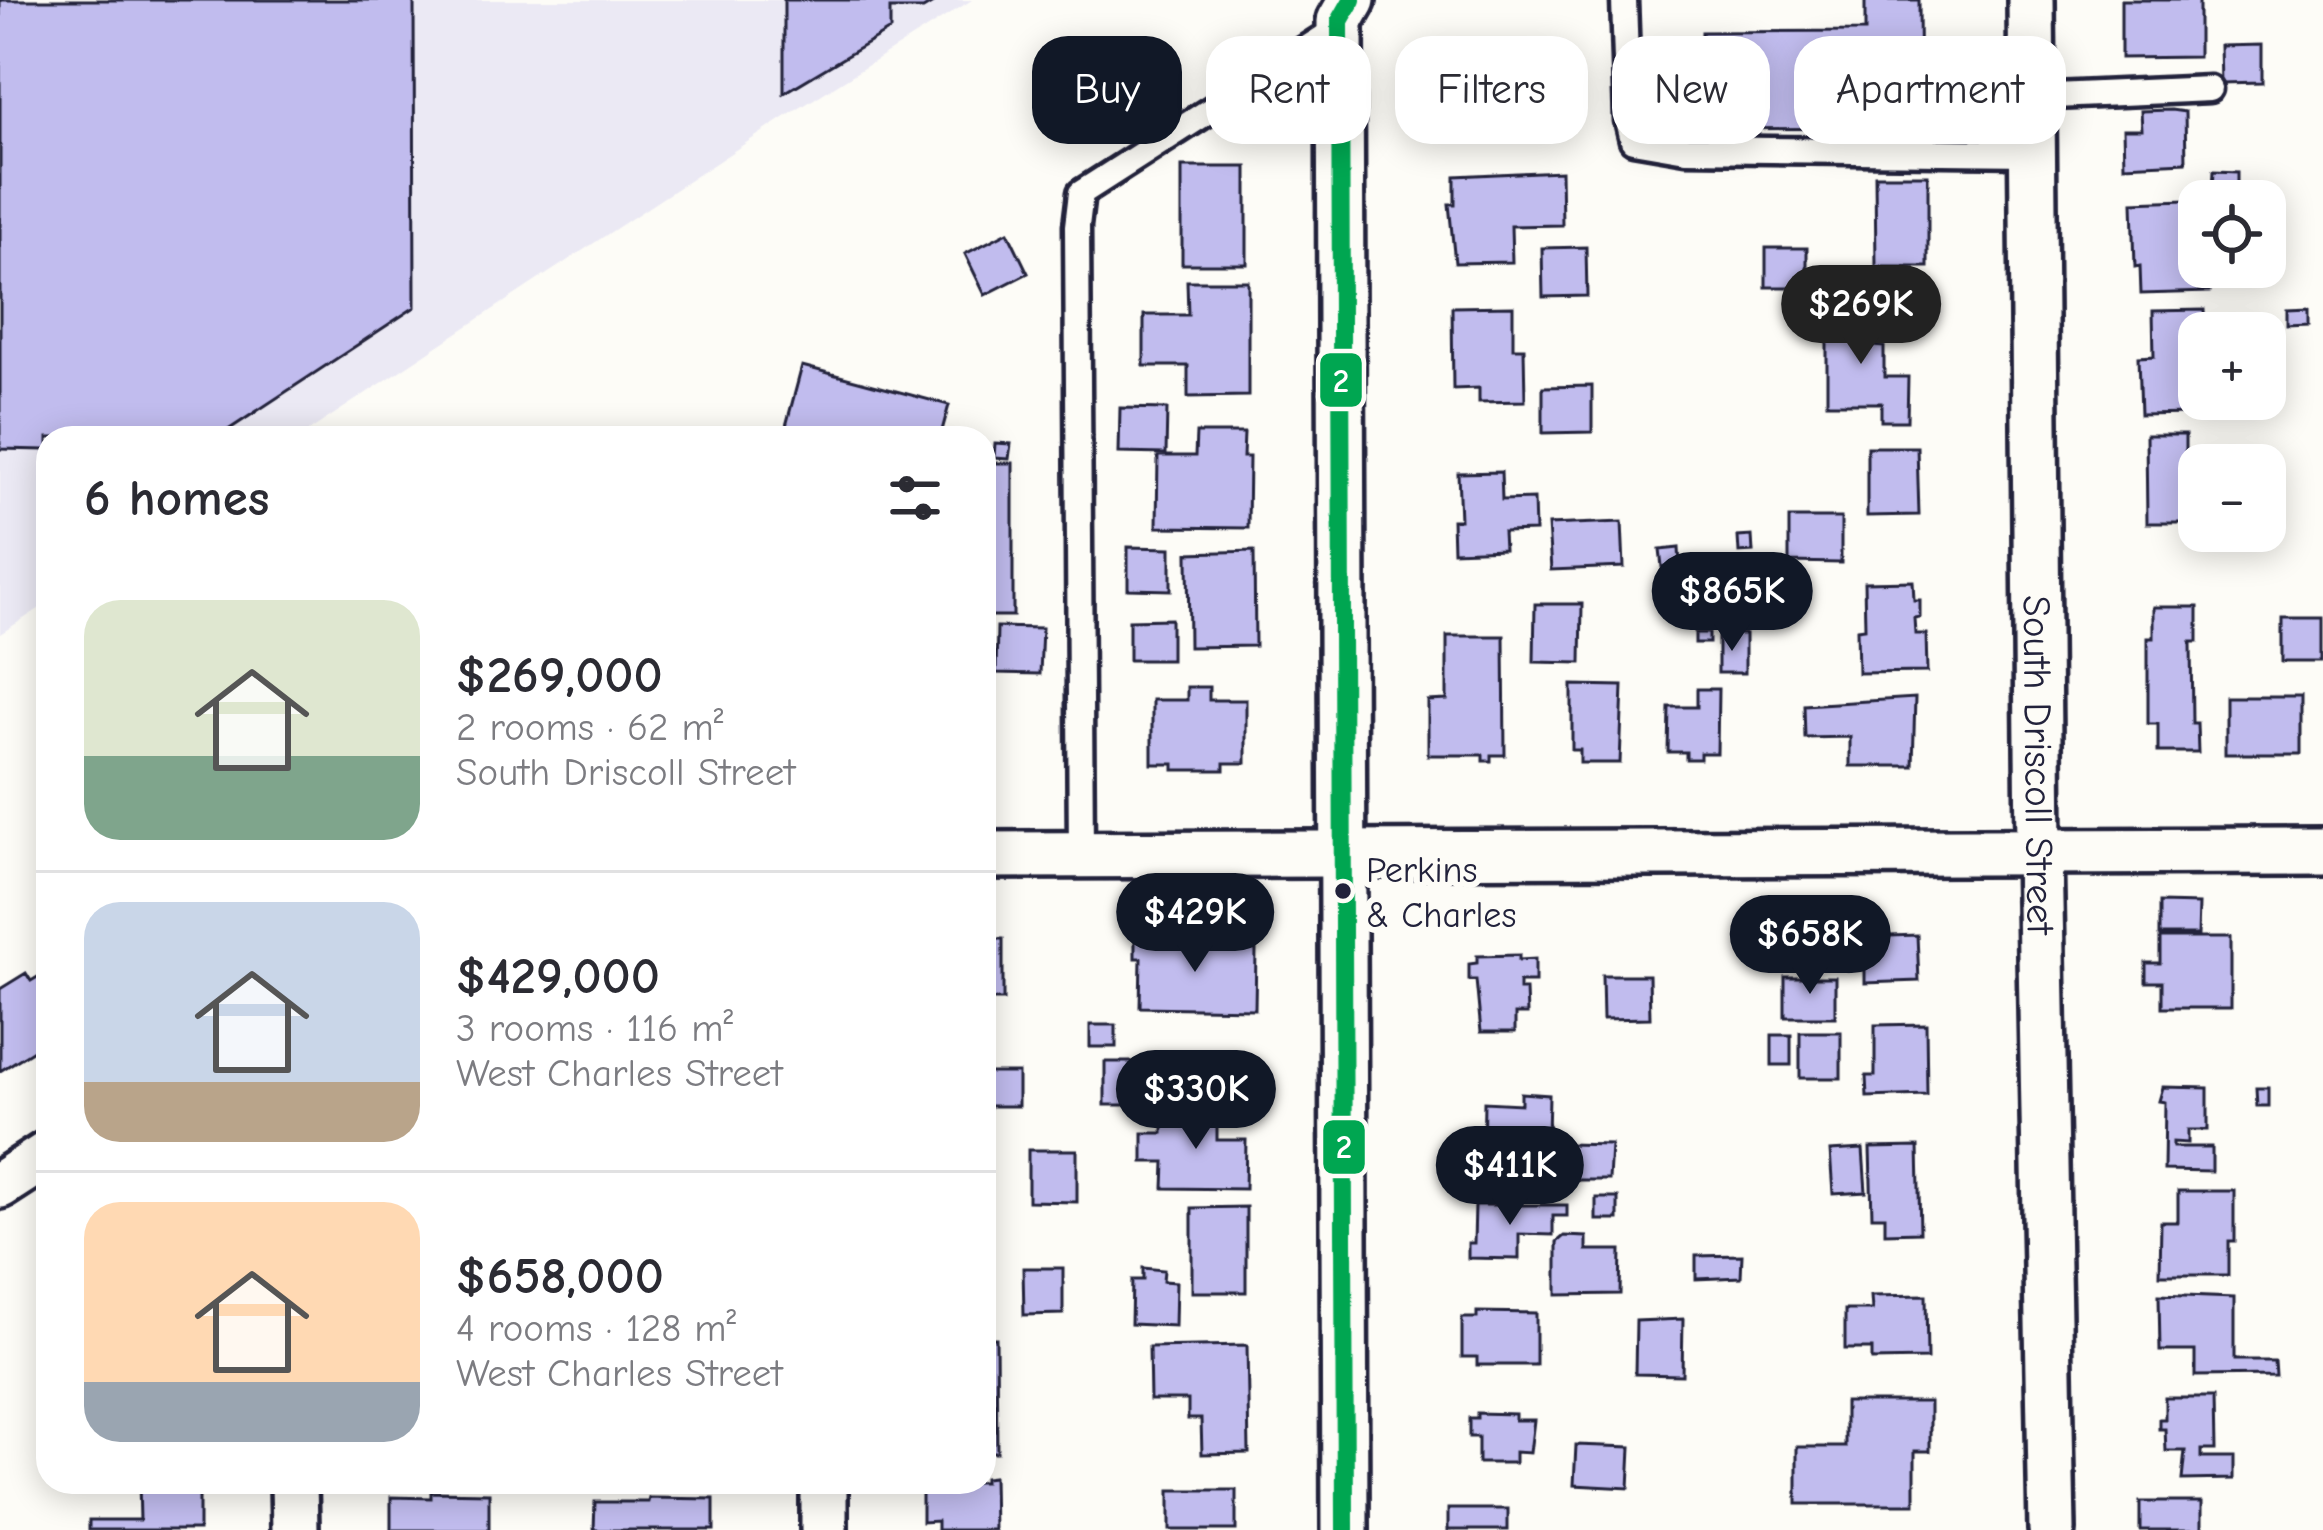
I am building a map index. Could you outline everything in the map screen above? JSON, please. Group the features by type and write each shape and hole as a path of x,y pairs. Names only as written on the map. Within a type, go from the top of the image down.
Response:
{"street":[{"name":"South Driscoll Street","path":"2031,0 2031,36"},
{"path":"1340,12 1345,1530"},
{"name":"South Driscoll Street","path":"2032,144 2052,1530"},
{"path":"996,855 2323,851"},
{"path":"0,1185 36,1162"},
{"path":"294,1494 295,1530"},
{"path":"824,1494 824,1530"}],"lane":[{"path":"1624,0 1628,120 1633,140 1686,149 2032,153"},
{"path":"1081,856 1077,226 1081,193 1340,12"},
{"path":"2066,95 2210,89"}],"shaded area":[{"path":"0,0 972,0 316,426 36,426 36,611 0,634"}],"building":[{"path":"0,0 414,0 415,307 234,426 36,426 36,450 0,449"},
{"path":"784,0 938,0 923,9 890,9 890,30 784,93"},
{"path":"1865,0 1919,0 1919,36 1794,36 1794,129 1770,129 1770,36 1702,36 1702,32 1865,31"},
{"path":"2121,0 2198,0 2198,57 2121,58"},
{"path":"2262,45 2262,82 2221,83 2220,46"},
{"path":"2141,111 2185,112 2186,162 2124,165 2123,129 2142,129"},
{"path":"1182,167 1247,167 1247,264 1182,264"},
{"path":"1561,171 1562,225 1511,226 1512,262 1455,263 1449,204 1455,204 1455,176"},
{"path":"2213,171 2236,172 2236,180 2213,180"},
{"path":"1875,175 1928,175 1928,267 1876,267"},
{"path":"2178,200 2178,288 2209,288 2209,292 2141,294 2140,266 2135,267 2133,202"},
{"path":"1008,232 1028,273 985,295 965,254"},
{"path":"1586,247 1587,296 1543,297 1542,248"},
{"path":"1766,248 1807,248 1807,287 1766,287"},
{"path":"1187,281 1248,281 1248,396 1188,397 1188,366 1144,366 1144,315 1188,315"},
{"path":"1513,306 1513,348 1524,348 1525,401 1479,402 1479,388 1453,389 1452,307"},
{"path":"2309,308 2309,324 2287,325 2287,309"},
{"path":"2204,310 2178,312 2178,414 2140,415 2138,357 2154,356 2153,311"},
{"path":"1827,311 1873,311 1873,346 1884,347 1884,377 1908,377 1907,421 1881,421 1881,403 1827,403"},
{"path":"802,366 949,405 943,426 786,426"},
{"path":"1592,386 1592,432 1543,433 1543,387"},
{"path":"1120,408 1167,409 1166,454 1119,453"},
{"path":"1196,433 1244,433 1243,457 1249,457 1248,528 1157,527 1158,456 1195,456"},
{"path":"2146,435 2185,435 2185,444 2178,444 2178,523 2147,523"},
{"path":"996,443 1011,444 1009,459 996,458"},
{"path":"1867,447 1917,447 1919,515 1867,516"},
{"path":"996,463 1013,463 1013,616 996,616"},
{"path":"1501,472 1502,500 1534,499 1535,531 1503,532 1504,549 1453,551 1452,520 1460,520 1458,473"},
{"path":"1789,518 1841,518 1841,563 1789,562"},
{"path":"1622,522 1624,567 1551,570 1548,525"},
{"path":"1752,536 1753,552 1739,553 1738,537"},
{"path":"1128,547 1171,548 1171,590 1128,589"},
{"path":"1679,548 1680,565 1662,567 1660,550"},
{"path":"1254,551 1255,646 1189,647 1188,553"},
{"path":"1913,581 1914,600 1920,600 1915,634 1926,634 1927,672 1858,673 1857,629 1865,628 1864,582"},
{"path":"1535,604 1582,604 1581,663 1534,662"},
{"path":"2154,607 2198,607 2198,642 2191,642 2192,723 2197,723 2198,752 2158,752 2158,724 2148,724 2148,638 2154,638"},
{"path":"2283,618 2323,618 2323,662 2283,662"},
{"path":"1171,619 1171,660 1129,660 1129,620"},
{"path":"997,627 1042,628 1040,674 996,673"},
{"path":"1695,633 1709,633 1709,643 1695,643"},
{"path":"1718,634 1745,634 1745,673 1718,673"},
{"path":"1447,636 1504,636 1505,755 1491,755 1491,761 1483,761 1483,755 1428,755 1428,701 1447,700"},
{"path":"1572,685 1623,686 1620,763 1580,763 1580,750 1572,750"},
{"path":"1187,687 1209,687 1209,700 1246,700 1246,763 1224,763 1224,770 1174,770 1174,764 1152,764 1152,700 1187,700"},
{"path":"1697,689 1718,689 1717,753 1686,759 1686,752 1668,752 1669,707 1697,707"},
{"path":"2226,697 2302,697 2302,754 2226,754"},
{"path":"1915,698 1913,766 1850,766 1850,737 1805,738 1804,705"},
{"path":"2159,903 2199,904 2198,935 2159,935"},
{"path":"1917,935 1919,981 1865,983 1865,970 1847,970 1847,945 1864,944 1863,937"},
{"path":"1135,937 1194,938 1193,949 1256,950 1255,1009 1140,1007 1141,958 1135,958"},
{"path":"2160,938 2231,938 2231,1008 2162,1008 2162,982 2146,982 2146,963 2160,963"},
{"path":"996,939 1003,939 1003,1000 996,1000"},
{"path":"1519,955 1519,960 1535,959 1535,982 1519,982 1519,990 1526,990 1527,1014 1515,1014 1515,1032 1481,1032 1476,980 1469,980 1469,964 1477,963 1477,956"},
{"path":"26,973 31,981 36,978 36,1048 0,1071 0,989"},
{"path":"1602,975 1649,975 1650,1018 1603,1019"},
{"path":"1785,977 1835,977 1835,1017 1785,1017"},
{"path":"1926,1024 1927,1095 1867,1097 1866,1076 1875,1076 1875,1025"},
{"path":"1090,1025 1116,1025 1116,1047 1090,1047"},
{"path":"1800,1032 1841,1032 1841,1078 1800,1078"},
{"path":"1772,1035 1791,1035 1791,1065 1772,1065"},
{"path":"1105,1062 1145,1062 1147,1105 1105,1105"},
{"path":"996,1073 1018,1073 1018,1106 996,1106"},
{"path":"2163,1087 2208,1088 2208,1130 2188,1130 2188,1143 2173,1142 2173,1147 2212,1147 2212,1171 2164,1170 2165,1102 2159,1101"},
{"path":"2256,1088 2268,1088 2268,1106 2257,1106"},
{"path":"1521,1093 1549,1095 1548,1137 1530,1136 1529,1154 1483,1153 1484,1102 1521,1104"},
{"path":"1163,1108 1217,1108 1217,1140 1246,1140 1245,1189 1164,1188 1165,1162 1143,1162 1143,1133 1163,1133"},
{"path":"1565,1144 1611,1145 1609,1180 1565,1180"},
{"path":"1918,1147 1920,1232 1885,1233 1885,1216 1872,1216 1870,1148"},
{"path":"1863,1149 1866,1192 1833,1194 1830,1151"},
{"path":"1028,1150 1077,1150 1077,1202 1028,1201"},
{"path":"2178,1191 2234,1191 2228,1275 2160,1275 2161,1222 2178,1222"},
{"path":"1596,1198 1618,1198 1618,1220 1596,1220"},
{"path":"1475,1205 1567,1205 1567,1216 1553,1216 1553,1235 1519,1234 1519,1259 1468,1258 1468,1243 1474,1243"},
{"path":"1246,1207 1246,1292 1192,1292 1192,1208"},
{"path":"1564,1236 1587,1237 1587,1250 1621,1250 1620,1294 1557,1295 1557,1242"},
{"path":"1742,1255 1741,1277 1696,1279 1696,1256"},
{"path":"1023,1268 1063,1268 1063,1314 1024,1315"},
{"path":"1143,1268 1164,1270 1163,1281 1176,1282 1175,1326 1131,1324 1132,1280 1143,1280"},
{"path":"1926,1295 1927,1359 1872,1360 1872,1349 1845,1349 1845,1310 1872,1310 1871,1296"},
{"path":"2159,1295 2234,1298 2234,1360 2274,1360 2275,1375 2195,1376 2195,1351 2160,1351"},
{"path":"1477,1312 1536,1313 1536,1365 1477,1365 1477,1357 1462,1357 1462,1318 1477,1318"},
{"path":"1683,1319 1682,1375 1635,1374 1636,1321"},
{"path":"1247,1345 1249,1453 1202,1454 1201,1419 1188,1419 1188,1400 1150,1400 1149,1347"},
{"path":"2165,1398 2213,1398 2214,1450 2201,1450 2201,1458 2234,1458 2234,1479 2182,1480 2185,1451 2166,1451 2165,1429 2159,1429 2159,1419 2165,1419"},
{"path":"1845,1402 1930,1402 1930,1451 1915,1451 1915,1504 1797,1504 1797,1447 1845,1447"},
{"path":"1477,1413 1515,1414 1515,1420 1534,1420 1530,1453 1515,1452 1515,1463 1478,1463 1478,1437 1469,1437 1469,1418 1477,1418"},
{"path":"1576,1445 1631,1447 1629,1488 1574,1485"},
{"path":"1170,1490 1236,1490 1236,1530 1170,1530"},
{"path":"139,1494 199,1494 199,1530 89,1530 89,1520 140,1520"},
{"path":"431,1494 489,1494 489,1530 391,1530 391,1497 431,1498"},
{"path":"922,1494 993,1494 994,1530 937,1530 937,1521 922,1522"},
{"path":"649,1498 714,1499 714,1530 594,1530 595,1502 648,1502"},
{"path":"2140,1502 2202,1502 2202,1530 2140,1530"},
{"path":"1448,1509 1508,1509 1508,1530 1448,1530"}],"transit line":[{"name":"2","path":"1345,1530 1340,21 1352,0"}],"place":[{"name":"Perkins & Charles","path":"1343,891"}]}
